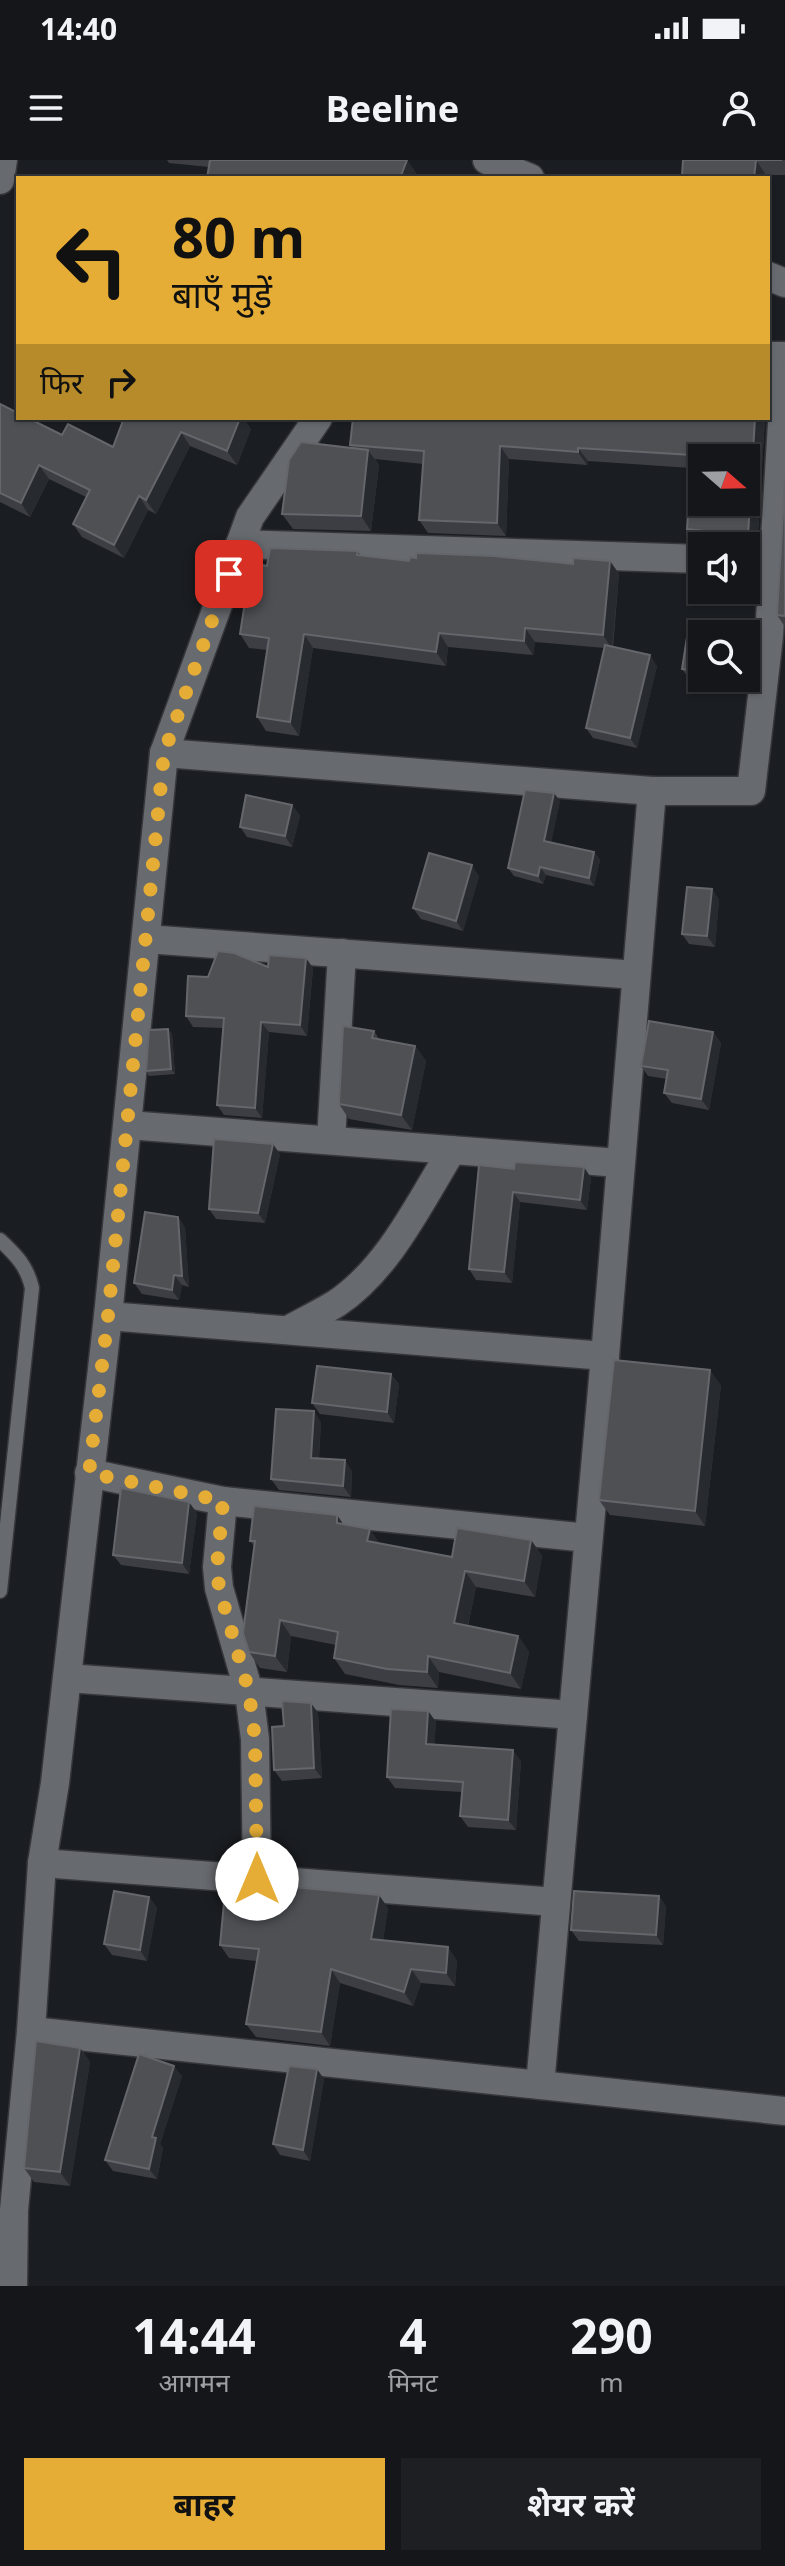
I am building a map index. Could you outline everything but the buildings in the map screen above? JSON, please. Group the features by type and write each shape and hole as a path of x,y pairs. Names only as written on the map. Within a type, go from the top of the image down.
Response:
{"street":[{"path":"0,183 3,160"},
{"path":"489,165 524,176"},
{"path":"164,753 652,791 751,791 769,636 785,374"},
{"path":"13,2286 14,2210 31,2031 42,1863 67,1678 108,1316 164,753 250,517 317,420"},
{"path":"240,544 688,559"},
{"path":"540,2085 652,791"},
{"path":"146,939 636,975"},
{"path":"331,1140 342,953"},
{"path":"128,1125 619,1163"},
{"path":"288,1330 338,1302 366,1277 395,1241 452,1150"},
{"path":"108,1316 605,1356"},
{"path":"89,1473 223,1501 588,1538"},
{"path":"223,1501 217,1567 219,1588 249,1692 256,1754 257,1879"},
{"path":"67,1678 573,1715"},
{"path":"42,1863 556,1902"},
{"path":"31,2031 785,2111"}],"lane":[{"path":"0,1240 19,1258 28,1272 32,1288 0,1591"}],"route":[{"path":"229,574 164,753 128,1125 89,1473 223,1501 217,1567 219,1588 249,1692 255,1739 257,1879"}]}
